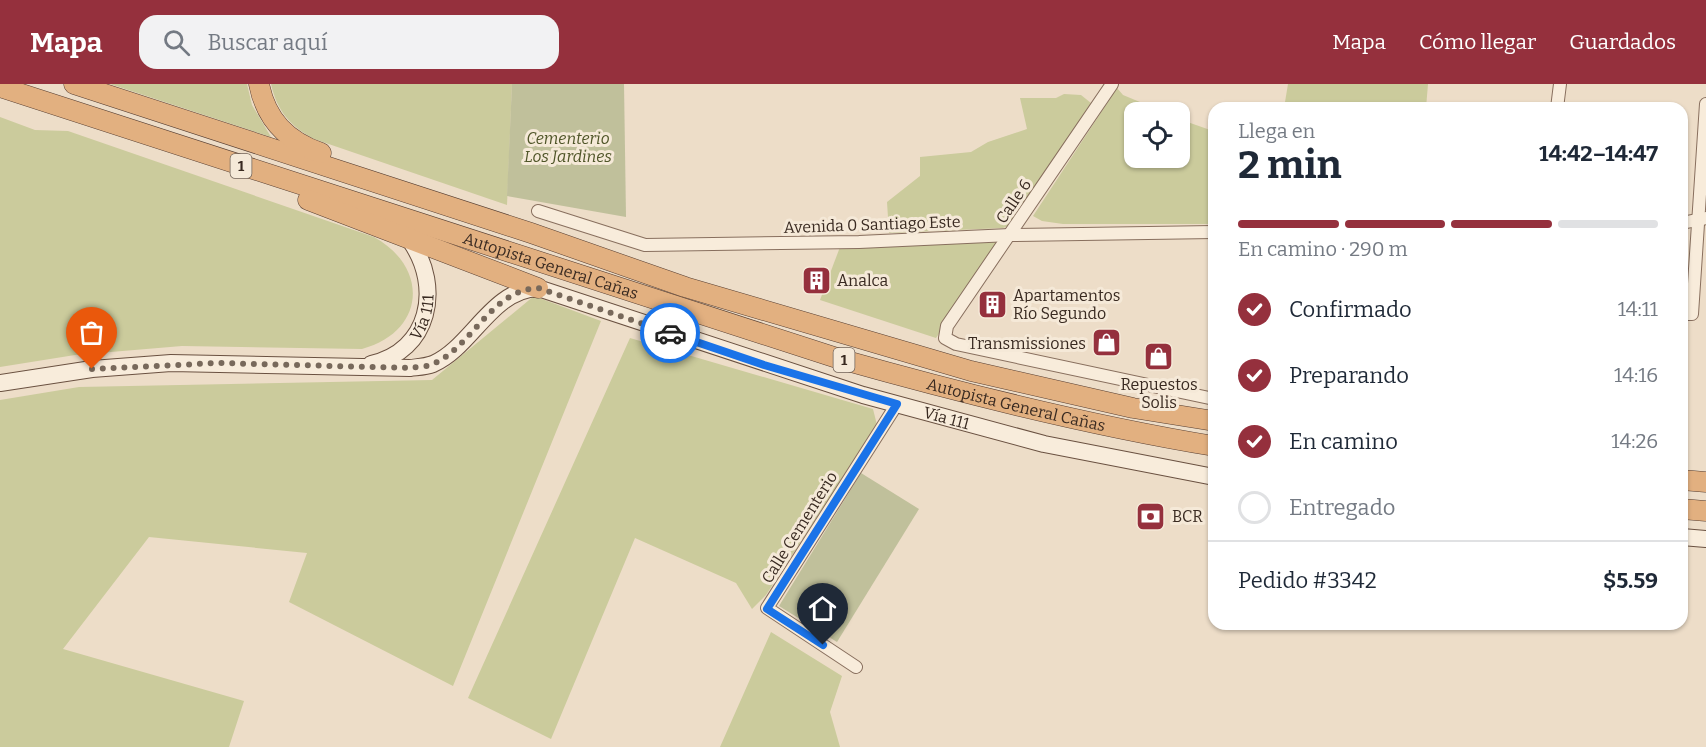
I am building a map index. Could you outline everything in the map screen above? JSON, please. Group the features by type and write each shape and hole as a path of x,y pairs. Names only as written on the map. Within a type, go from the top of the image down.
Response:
{"highway":[{"name":"Autopista General Cañas","path":"74,84 531,233 685,287 971,371 1133,408 1208,420"},
{"path":"259,84 265,108 272,120 287,135 305,147 531,233"},
{"name":"Autopista General Cañas","path":"0,87 840,359 980,398 1129,432 1208,445"},
{"path":"145,134 411,242 538,288"},
{"path":"1688,480 1706,482"},
{"path":"1688,509 1706,511"}],"main road":[{"name":"Vía 111","path":"363,366 384,360 403,348 421,325 426,311 429,282 425,267 411,242"},
{"name":"Vía 111","path":"0,383 92,369 171,363 410,368 434,364 448,354 511,295 525,289 538,288 764,365 897,404 1044,444 1208,476"},
{"path":"1688,538 1706,539"}],"street":[{"name":"Calle 6","path":"1112,84 947,326 945,339 956,344 1208,398"},
{"path":"1558,102 1560,84"},
{"path":"1688,308 1702,218 1706,104"},
{"name":"Avenida 0 Santiago Este","path":"538,211 645,245 859,242 1010,235 1208,232"},
{"name":"Calle Cementerio","path":"856,667 767,609 897,404"}],"green space":[{"path":"110,84 247,84 252,105 271,137"},
{"path":"271,84 512,84 507,205 314,139 298,129 286,117 277,102"},
{"name":"Cementerio Los Jardines","path":"512,84 624,84 626,217 507,196"},
{"path":"1288,84 1428,84 1426,102 1285,102"},
{"path":"1117,88 1123,95 1140,102 1124,102 1124,168 1190,168 1190,123 1208,129 1208,224 1063,224 1042,221 1033,216"},
{"path":"1064,94 1081,95 1091,103 1011,225 1003,228 889,233 887,202 920,176 920,157 971,152 988,142 1027,129 1020,98 1056,98"},
{"path":"0,117 35,130 68,131 374,237 392,250 405,265 411,282 413,298 408,314 398,329 383,341 362,349 182,346 75,355 0,367"},
{"path":"998,238 1001,243 936,338 820,300 840,247"},
{"path":"534,296 601,321 453,686 289,602 307,553 149,537 63,649 244,701 229,747 0,747 0,400 79,387 432,380"},
{"path":"630,338 873,409 877,425 766,595 752,609 736,583 635,538 551,739 468,698"},
{"path":"861,473 919,509 837,642 779,606"},
{"path":"771,632 842,676 830,712 840,747 720,747"}],"way so far":[{"path":"92,369 171,363 410,368 425,366 434,364 448,354 511,295 525,289 538,288 670,333"}],"place":[{"name":"Analca","path":"816,280"},
{"name":"Apartamentos Río Segundo","path":"992,304"},
{"name":"Transmissiones","path":"1107,343"},
{"name":"Repuestos Solis","path":"1159,356"},
{"name":"BCR","path":"1151,516"}],"route":[{"path":"670,333 764,365 897,404 767,609 823,645"}]}
